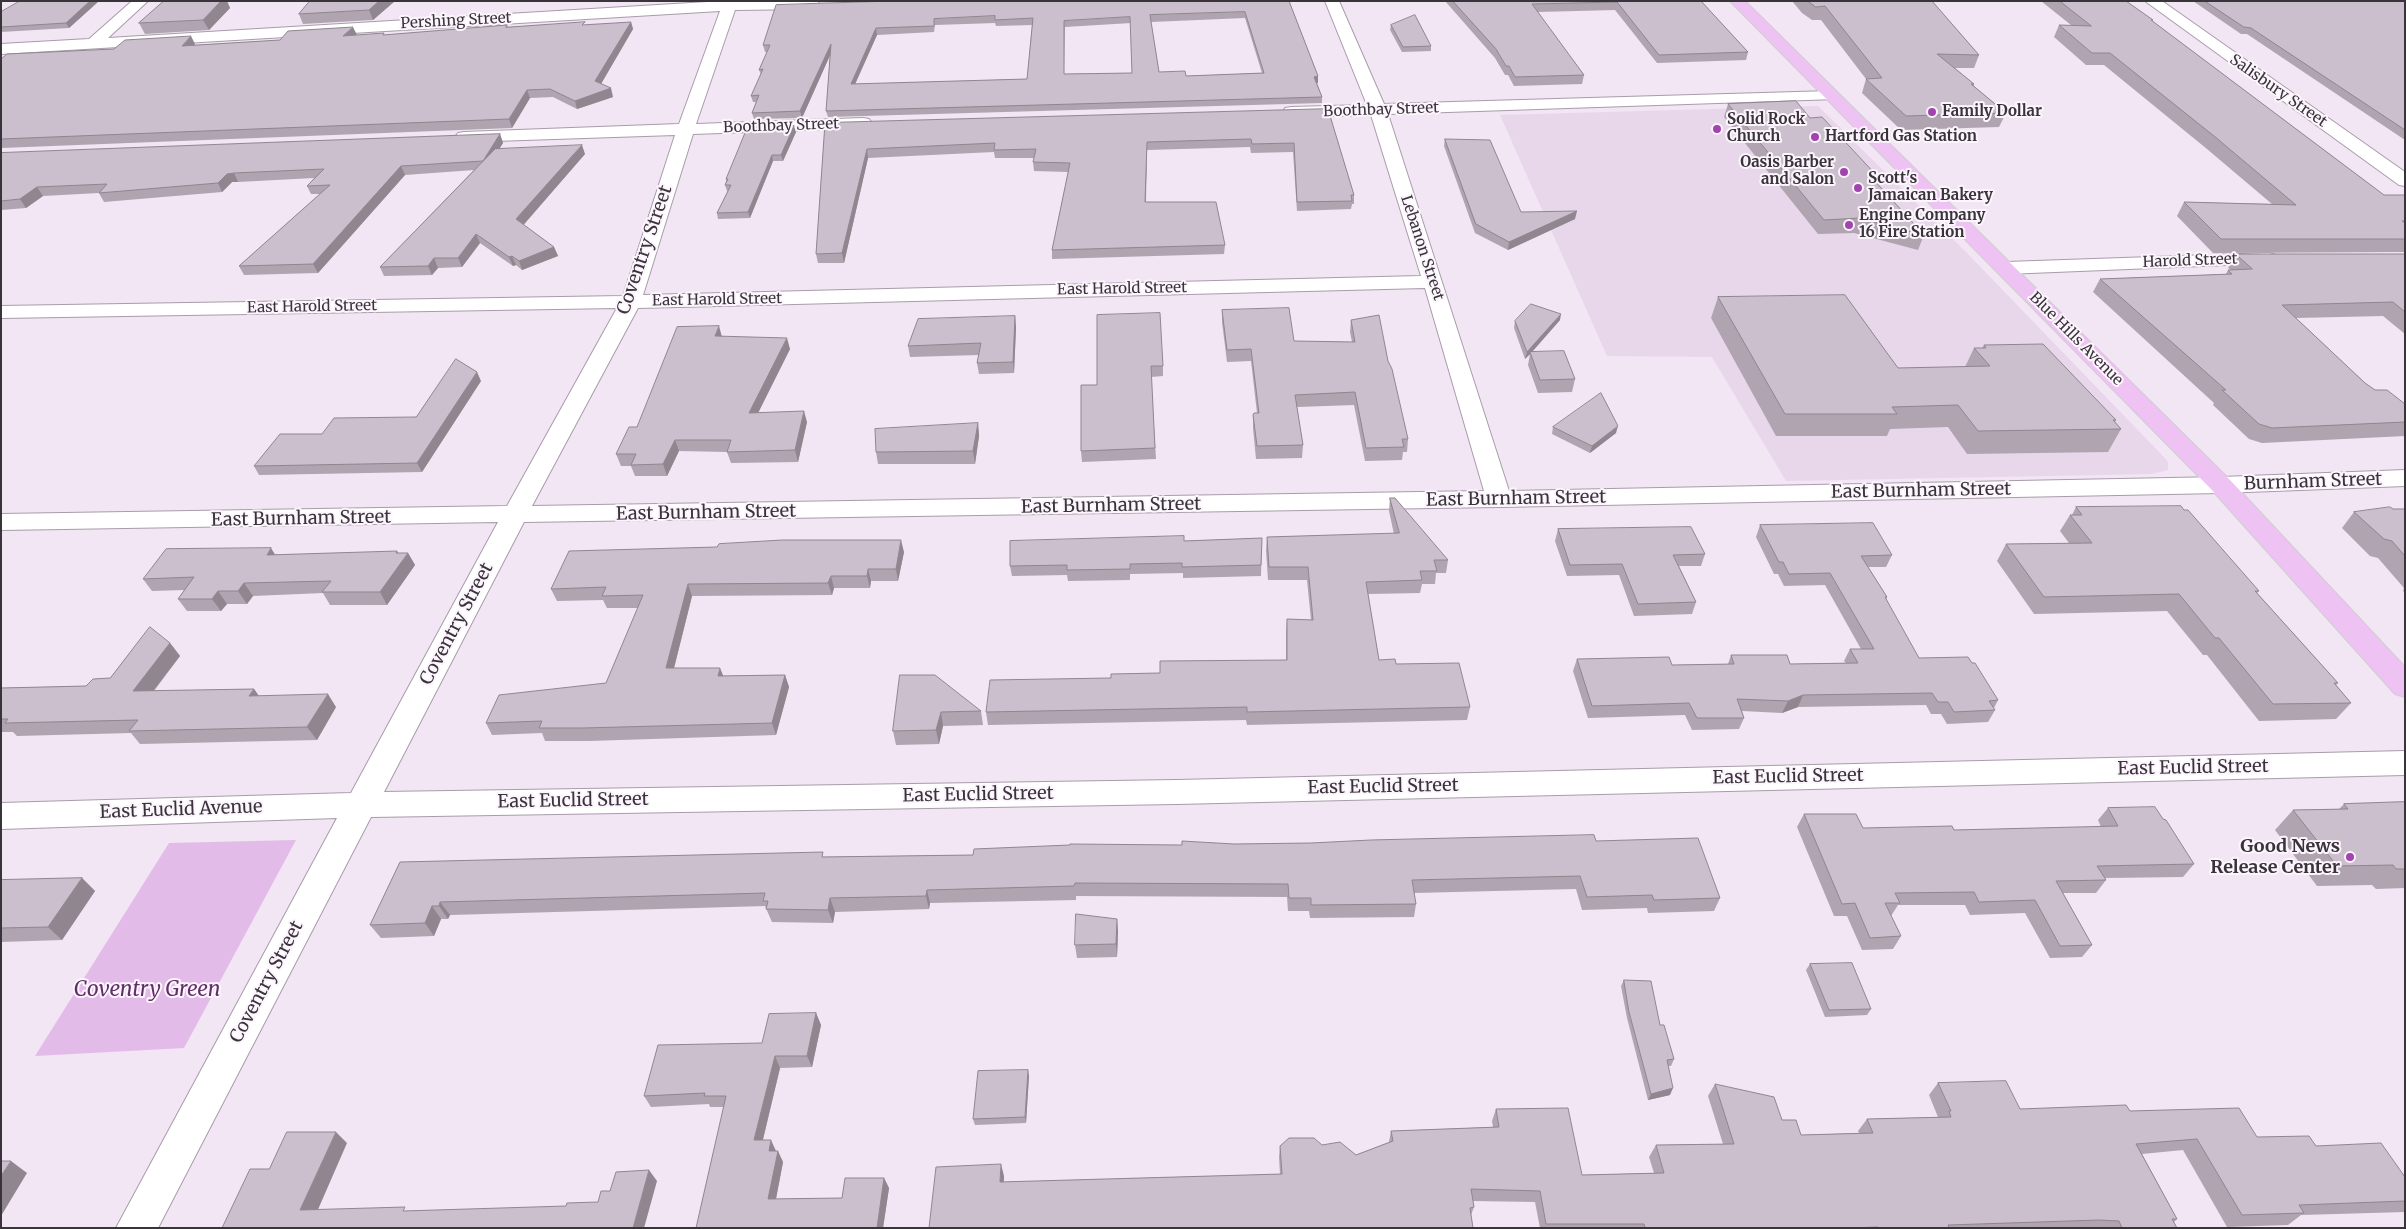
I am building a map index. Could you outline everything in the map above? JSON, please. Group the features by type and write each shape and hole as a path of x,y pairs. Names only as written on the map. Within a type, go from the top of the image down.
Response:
{"main road":[{"name":"Blue Hills Avenue","path":"1737,1 2006,268 2221,486 2405,686"}],"street":[{"path":"95,42 140,1"},
{"name":"Lebanon Street","path":"1332,1 1378,110 1499,499"},
{"name":"Salisbury Street","path":"2152,1 2405,181"},
{"name":"Pershing Street","path":"1,49 730,4 825,4"},
{"name":"Coventry Street","path":"136,1228 514,516 631,302 686,128 730,4"},
{"path":"412,24 426,11"},
{"name":"Boothbay Street","path":"1274,113 1832,96"},
{"name":"Boothbay Street","path":"446,138 686,128 879,123"},
{"name":"Harold Street","path":"2006,268 2285,259"},
{"name":"East Harold Street","path":"1,312 631,302 1433,282"},
{"name":"Burnham Street","path":"2221,486 2405,478"},
{"name":"East Burnham Street","path":"1,522 514,516 2221,486"},
{"name":"East Euclid Street","path":"361,805 1177,792 2405,763"},
{"name":"East Euclid Avenue","path":"1,816 361,805"}],"shaded area":[{"path":"1818,106 1965,251 2161,454 2168,462 2168,470 2152,474 1786,481 1712,357 1607,356 1500,115"}],"green space":[{"name":"Coventry Green","path":"296,840 184,1048 35,1056 169,843"}],"building":[{"path":"20,1 90,1 66,23 1,27 1,12"},
{"path":"164,1 221,1 203,20 139,23"},
{"path":"310,1 379,1 369,10 299,14"},
{"path":"893,1 1289,1 1318,76 1314,77 1322,97 826,111 831,44 800,111 752,113 759,95 751,96 763,69 759,70 770,45 763,45 776,5","holes":["1245,12 1264,73 1186,76 1185,71 1159,72 1150,15","995,16 995,20 1033,18 1027,79 851,84 876,28 934,26 934,19","1130,17 1132,73 1064,74 1064,21"]},
{"path":"1453,1 1701,1 1748,52 1659,55 1617,2 1532,4 1584,75 1515,77 1496,49"},
{"path":"1808,1 1932,1 1979,55 1937,54 2006,113 1906,116 1866,79 1882,78 1825,6 1816,7"},
{"path":"2060,1 2126,1 2384,195 2405,195 2405,221 2402,221 2405,223 2405,239 2221,239 2184,202 2296,205 2214,136 2110,53 2092,53 2059,25 2091,26"},
{"path":"2205,1 2405,1 2405,130 2251,28 2244,27"},
{"path":"1415,15 1431,46 1403,47 1391,25"},
{"path":"585,22 582,25 631,22 595,81 611,88 575,101 550,89 527,90 509,119 1,139 1,59 7,54 114,49 125,40 191,36 182,46 280,40 288,31 353,27 343,36 384,33 383,35 507,25 506,27"},
{"path":"1796,101 1810,118 1822,117 1878,177 1872,178 1924,235 1860,218 1824,220 1728,104"},
{"path":"1328,109 1354,195 1351,195 1352,201 1297,202 1294,143 1252,144 1251,139 1147,142 1145,202 1216,202 1225,245 1052,250 1070,163 1033,162 1036,149 994,150 995,143 867,149 842,253 816,254 825,123"},
{"path":"794,126 781,155 772,155 748,212 717,213 731,185 725,185 728,179 726,179 747,128"},
{"path":"500,134 483,161 401,166 313,264 239,266 330,185 307,186 324,169 234,173 227,174 218,183 99,193 107,184 37,187 20,199 1,201 1,153"},
{"path":"1445,139 1490,140 1521,212 1577,211 1509,242 1476,224"},
{"path":"582,145 516,219 554,247 519,261 512,256 509,257 476,234 458,258 434,258 428,266 380,267 495,149"},
{"path":"2236,254 2405,254 2405,312 2393,302 2282,305 2365,383 2375,390 2387,390 2405,404 2405,422 2272,428 2259,424 2222,390 2226,390 2100,279 2232,274 2228,270 2252,269"},
{"path":"1845,295 1898,368 1990,366 1974,348 1986,348 1984,345 2043,344 2116,420 2113,420 2121,429 1978,431 1958,405 1892,407 1897,414 1785,414 1718,297"},
{"path":"1531,304 1561,314 1527,352 1515,321"},
{"path":"1289,308 1294,341 1355,342 1351,320 1379,315 1388,361 1392,369 1408,439 1402,439 1404,447 1366,448 1355,392 1295,395 1303,445 1257,446 1253,415 1254,413 1259,413 1251,349 1227,350 1222,310"},
{"path":"1160,313 1163,366 1151,366 1155,448 1081,451 1081,385 1097,385 1097,315"},
{"path":"1015,316 1013,362 977,363 981,343 908,346 918,319"},
{"path":"719,326 715,336 787,338 749,413 804,411 795,450 727,452 731,440 675,440 663,464 631,465 636,454 616,454 629,427 637,427 677,327"},
{"path":"1564,351 1575,379 1540,380 1530,352"},
{"path":"456,359 477,372 417,463 254,466 280,434 322,434 334,418 416,417"},
{"path":"1601,393 1618,426 1592,446 1553,427"},
{"path":"978,423 973,451 876,452 875,429"},
{"path":"1390,498 1395,498 1448,560 1434,560 1437,571 1420,571 1422,580 1366,582 1379,660 1395,659 1396,664 1459,663 1470,707 1247,712 1247,707 986,712 990,680 1111,678 1111,674 1160,673 1160,661 1287,660 1287,619 1313,620 1308,567 1269,567 1267,537 1399,533"},
{"path":"2181,506 2184,510 2188,510 2259,591 2255,591 2338,683 2334,683 2351,703 2273,704 2219,638 2215,638 2179,594 2044,597 2006,544 2092,543 2070,515 2082,515 2076,507"},
{"path":"2390,507 2393,509 2405,509 2405,556 2392,541 2384,539 2354,512"},
{"path":"1873,523 1892,555 1861,556 1887,597 1885,597 1919,658 1968,657 1972,663 1975,663 1998,700 1989,701 1995,710 1954,712 1948,702 1938,702 1932,693 1803,695 1788,701 1737,699 1744,718 1697,718 1689,703 1592,706 1577,659 1669,657 1672,665 1734,664 1731,655 1787,655 1790,664 1858,663 1850,649 1874,649 1830,573 1789,574 1783,562 1779,562 1760,525"},
{"path":"1691,527 1705,554 1673,555 1696,602 1638,604 1622,564 1570,565 1558,529"},
{"path":"1184,536 1184,541 1262,538 1261,565 1182,567 1182,563 1130,564 1130,569 1067,570 1067,565 1010,566 1010,541"},
{"path":"783,540 901,540 896,569 868,569 867,576 831,576 828,583 688,584 666,668 720,668 718,676 785,675 772,723 539,728 542,721 486,723 499,695 606,683 643,595 602,596 606,587 551,589 569,551 717,547 719,544"},
{"path":"271,548 267,555 397,551 396,553 408,553 380,592 322,592 331,581 244,583 238,591 218,591 212,599 178,599 194,577 143,579 166,549"},
{"path":"150,627 170,643 133,691 254,689 249,696 328,694 307,727 129,731 138,720 5,723 8,719 1,719 1,688 86,686 93,679 110,678"},
{"path":"900,675 935,675 981,711 941,712 936,730 893,731"},
{"path":"2405,802 2405,869 2396,869 2393,865 2337,866 2293,810 2348,809 2344,804"},
{"path":"2155,807 2163,819 2166,820 2194,864 2097,866 2106,880 2056,881 2092,945 2060,946 2035,900 1979,902 1974,892 1895,893 1900,903 1885,903 1901,936 1870,938 1855,903 1842,904 1804,814 1856,814 1863,828 1952,826 1954,830 2118,826 2108,808"},
{"path":"1594,835 1596,841 1698,838 1720,898 1654,900 1652,895 1587,897 1580,876 1412,880 1416,904 1311,905 1311,898 1289,898 1288,884 1075,883 1074,886 927,890 926,896 830,898 828,910 766,909 768,901 763,901 765,893 440,902 439,906 432,906 425,923 370,925 400,862 823,852 822,857 973,855 974,849 1070,844 1182,845 1182,841 1234,844 1311,843"},
{"path":"82,878 48,927 1,928 1,880"},
{"path":"1076,914 1117,919 1116,944 1075,945"},
{"path":"1852,963 1871,1009 1829,1010 1810,964"},
{"path":"1624,980 1651,981 1660,1025 1664,1025 1674,1059 1667,1060 1673,1088 1651,1094 1629,1012"},
{"path":"816,1013 807,1056 775,1056 754,1140 771,1140 769,1151 778,1151 768,1199 842,1198 845,1178 884,1178 877,1228 696,1228 726,1096 704,1096 705,1093 644,1096 658,1045 762,1043 769,1014"},
{"path":"1028,1070 1025,1117 973,1119 978,1071"},
{"path":"2006,1081 2020,1109 2126,1105 2130,1111 2239,1108 2257,1137 2309,1136 2316,1146 2381,1143 2405,1177 2405,1201 2299,1205 2304,1213 2242,1215 2197,1139 2136,1144 2177,1219 2172,1219 2177,1228 2122,1228 2119,1221 2099,1220 1948,1225 1949,1228 1645,1228 1644,1224 1546,1224 1540,1191 1471,1189 1474,1207 1470,1208 1473,1228 929,1228 936,1167 1001,1164 1000,1182 1282,1174 1280,1146 1289,1138 1314,1138 1322,1145 1340,1142 1356,1155 1393,1141 1391,1131 1499,1127 1496,1109 1568,1108 1582,1175 1664,1173 1656,1145 1734,1144 1715,1084 1774,1097 1782,1120 1796,1120 1801,1135 1873,1133 1867,1119 1951,1117 1949,1111 1951,1111 1938,1083"},
{"path":"287,1132 336,1132 300,1210 405,1207 403,1211 566,1206 567,1203 598,1202 601,1191 610,1191 616,1172 649,1170 633,1228 222,1228 250,1169 269,1169"},
{"path":"1,1161 11,1161 1,1176"}],"place":[{"name":"Family Dollar","path":"1932,112"},
{"name":"Solid Rock Church","path":"1717,129"},
{"name":"Hartford Gas Station","path":"1815,137"},
{"name":"Oasis Barber and Salon","path":"1844,172"},
{"name":"Scott's Jamaican Bakery","path":"1858,188"},
{"name":"Engine Company 16 Fire Station","path":"1849,225"},
{"name":"Good News Release Center","path":"2350,857"}]}
